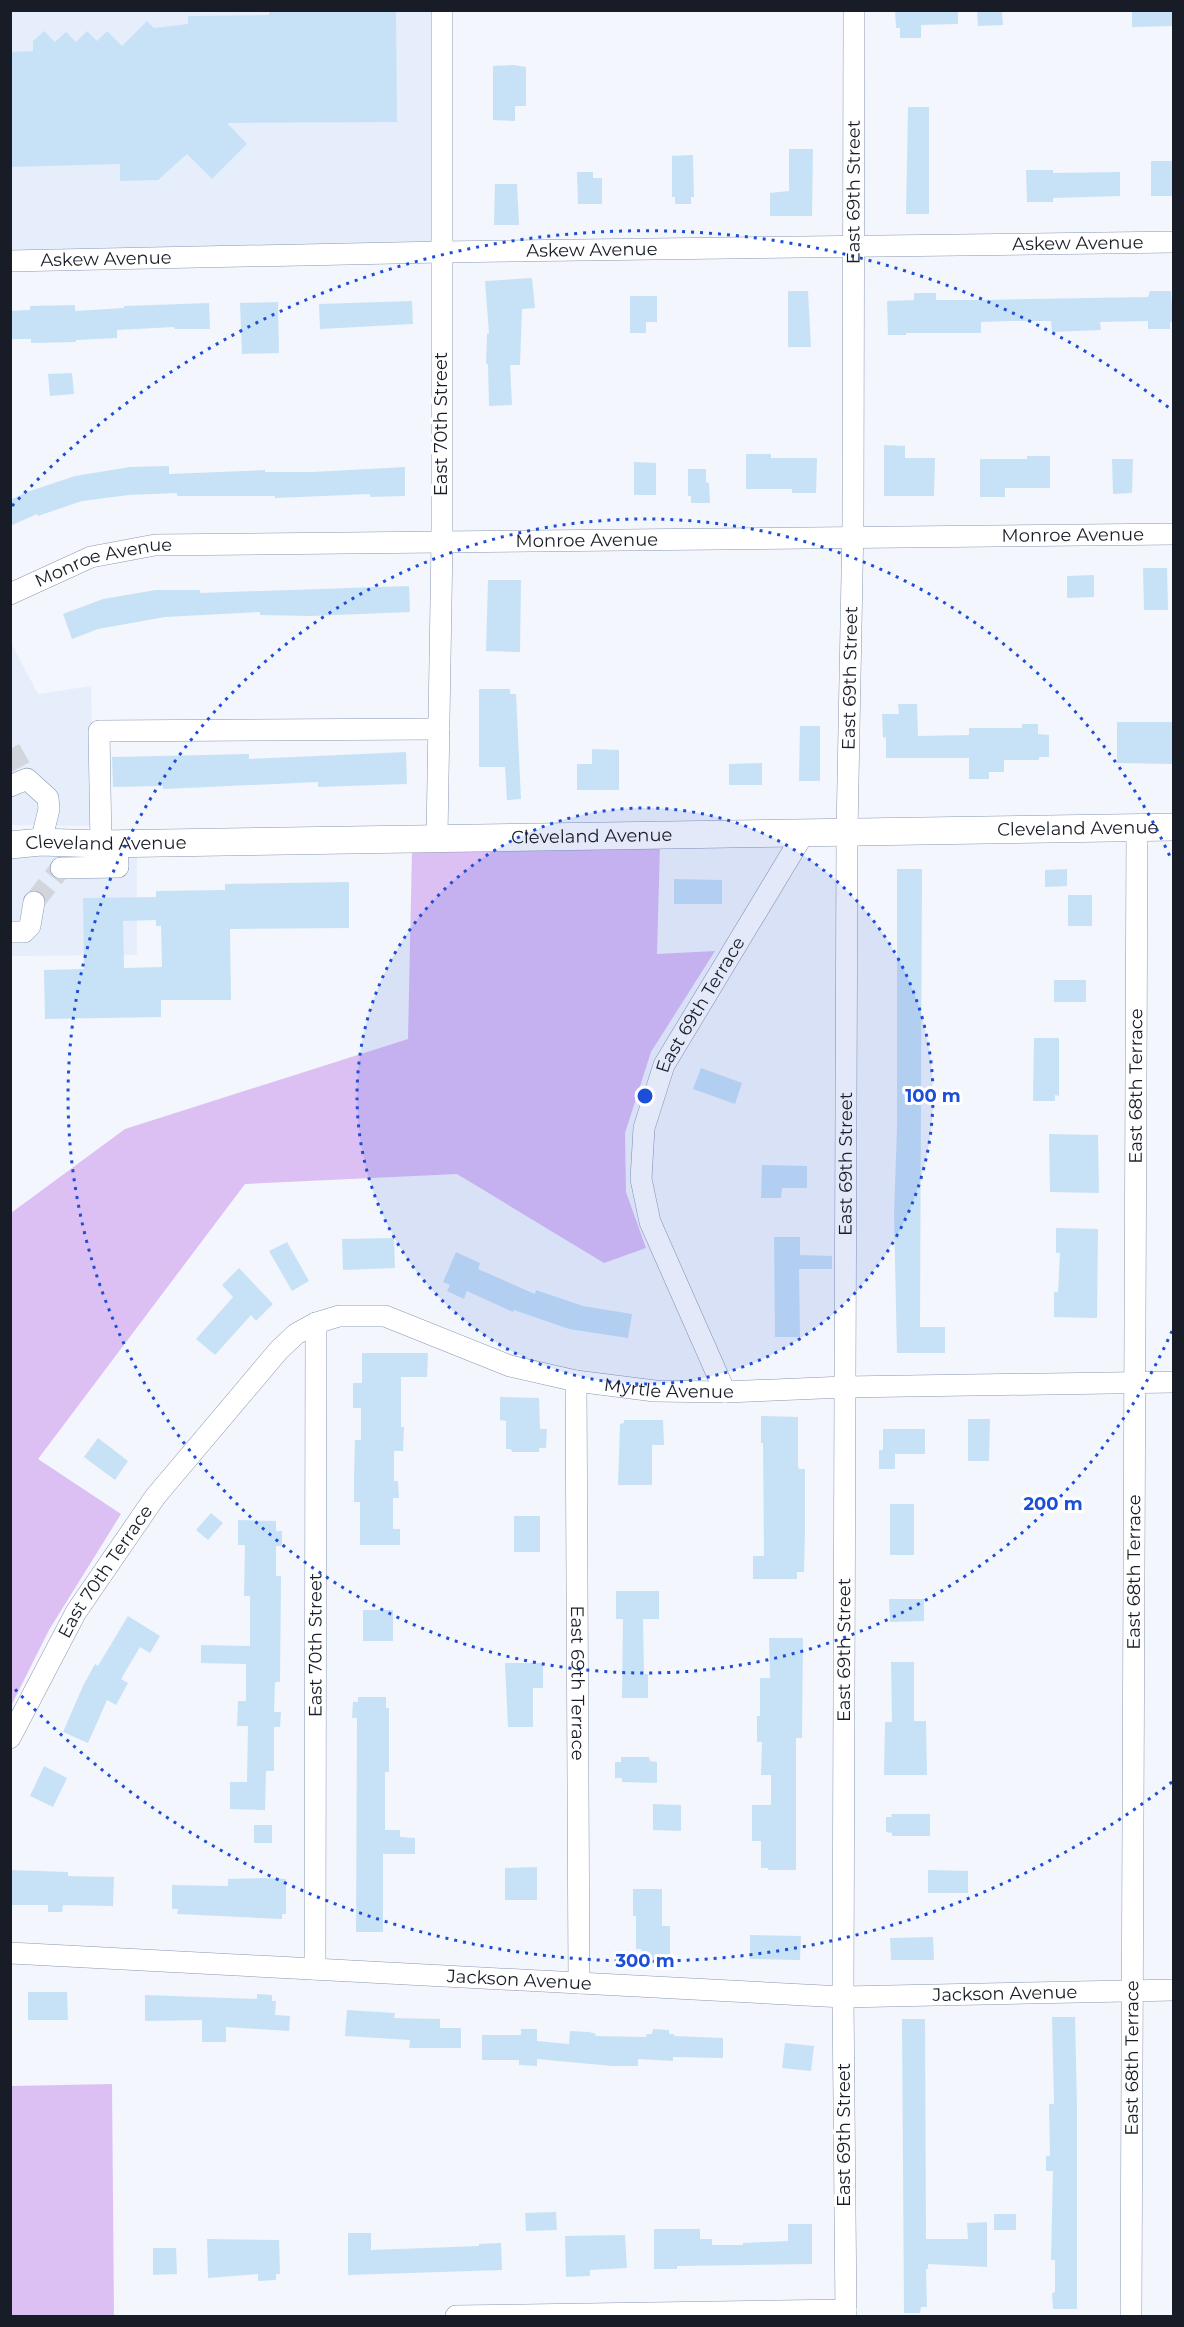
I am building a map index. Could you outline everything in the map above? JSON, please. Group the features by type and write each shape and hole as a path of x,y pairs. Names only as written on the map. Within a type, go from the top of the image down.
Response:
{"main road":[{"name":"Cleveland Avenue","path":"10,845 41,842 109,843 1173,827"}],"street":[{"name":"East 70th Street","path":"437,837 442,542 442,10"},
{"name":"East 69th Street","path":"846,2313 843,1997 845,1387 854,10"},
{"name":"Askew Avenue","path":"10,261 441,252 1173,242"},
{"name":"Monroe Avenue","path":"10,594 91,557 155,545 1173,534"},
{"path":"70,871 118,867 109,843 99,731 439,729"},
{"path":"20,778 48,798 49,809 41,842"},
{"name":"East 68th Terrace","path":"1131,2316 1137,828"},
{"name":"East 69th Terrace","path":"725,1392 650,1222 642,1179 644,1128 664,1065 804,833"},
{"path":"20,929 40,907"},
{"name":"Myrtle Avenue","path":"220,1420 279,1350 296,1334 316,1323 339,1316 385,1316 510,1366 576,1381 655,1391 725,1392 845,1387 1173,1382"},
{"name":"East 70th Street","path":"315,1969 316,1323"},
{"name":"East 69th Terrace","path":"576,1381 579,1983"},
{"name":"East 70th Terrace","path":"10,1738 76,1612 155,1497 220,1420"},
{"name":"Jackson Avenue","path":"10,1953 843,1997 1173,1990"},
{"path":"456,2316 846,2313"}],"shaded area":[{"path":"10,11 437,11 436,247 11,251"},
{"path":"10,641 38,694 91,686 94,826 11,825"},
{"path":"660,845 657,954 715,951 651,1052 625,1133 626,1192 646,1248 604,1263 457,1174 245,1184 38,1459 121,1514 49,1630 11,1706 11,1213 125,1129 408,1039 412,851"},
{"path":"137,851 137,955 11,956 10,854"},
{"path":"112,2084 114,2316 11,2316 11,2086"}],"building":[{"path":"269,10 396,10 397,122 227,123 247,144 212,179 187,154 158,180 120,181 120,164 10,167 10,52 33,51 33,41 44,31 55,42 66,32 76,42 87,31 97,41 107,31 122,46 147,21 154,28 188,24 188,16 269,15"},
{"path":"895,10 958,10 958,24 921,25 921,38 900,38 900,28 896,28"},
{"path":"977,10 1002,10 1003,25 978,26"},
{"path":"1132,10 1173,10 1173,26 1132,27"},
{"path":"493,66 526,67 526,106 515,106 515,121 493,120"},
{"path":"908,107 929,107 929,214 906,214"},
{"path":"789,149 813,149 812,216 770,216 770,193 789,191"},
{"path":"693,155 694,197 691,197 691,204 675,204 675,197 672,197 672,156"},
{"path":"1151,161 1173,161 1173,196 1151,196"},
{"path":"1026,170 1053,170 1053,173 1120,172 1120,196 1053,198 1053,202 1027,202"},
{"path":"577,172 593,172 593,178 602,178 602,204 578,204"},
{"path":"495,184 517,184 519,225 494,225"},
{"path":"532,278 535,308 522,309 520,365 510,365 512,405 489,406 488,364 486,364 487,334 489,334 485,281"},
{"path":"788,291 808,291 811,347 788,347"},
{"path":"1150,291 1171,291 1173,322 1170,322 1170,329 1148,329 1148,321 1100,322 1101,330 1052,332 1051,321 1010,321 981,322 981,333 888,335 887,301 914,300 914,293 936,293 936,300 980,300 1148,297"},
{"path":"630,296 657,296 657,322 646,322 646,333 630,333"},
{"path":"412,301 413,324 320,329 319,304"},
{"path":"278,302 279,353 242,354 240,303"},
{"path":"209,303 210,329 175,329 174,327 117,330 117,338 76,340 76,342 31,343 31,339 10,339 10,311 30,310 30,306 75,305 75,311 124,308 124,306"},
{"path":"72,373 74,394 50,396 48,374"},
{"path":"884,445 905,446 905,458 935,458 934,496 884,496"},
{"path":"746,454 771,454 771,458 817,458 816,493 792,493 792,489 746,489"},
{"path":"1027,456 1050,456 1050,488 1005,488 1005,497 980,497 980,459 1027,459"},
{"path":"1112,459 1133,459 1132,493 1113,494"},
{"path":"634,462 656,463 656,495 634,495"},
{"path":"169,466 169,474 265,470 265,472 313,472 405,467 405,496 370,497 370,494 275,498 275,496 177,496 177,493 129,495 82,501 38,516 37,514 10,526 10,500 27,492 75,476 130,467"},
{"path":"688,469 706,469 710,503 691,503 691,496 688,496"},
{"path":"1143,568 1167,568 1168,610 1144,610"},
{"path":"1094,575 1094,597 1067,598 1067,576"},
{"path":"488,580 521,580 520,652 486,651"},
{"path":"409,586 410,612 311,616 260,615 260,612 165,617 98,629 72,639 63,614 103,599 156,590 200,590 200,593"},
{"path":"479,689 510,689 510,694 516,694 521,799 507,800 505,767 479,767"},
{"path":"898,704 917,704 918,736 969,735 969,728 1022,728 1022,724 1038,724 1038,734 1049,735 1049,757 1039,757 1039,760 1004,760 1004,772 989,772 989,779 969,779 969,758 886,758 886,737 883,738 882,714 899,714"},
{"path":"1117,722 1173,722 1173,764 1117,763"},
{"path":"800,726 820,726 820,781 799,781"},
{"path":"592,749 619,750 619,790 577,790 577,764 592,764"},
{"path":"406,752 407,784 318,787 318,782 163,789 163,786 113,787 112,757 249,754 249,759"},
{"path":"762,763 762,785 729,785 729,764"},
{"path":"897,869 922,869 920,1327 945,1327 945,1353 897,1353 894,1215 897,1127"},
{"path":"1067,869 1067,886 1045,887 1045,870"},
{"path":"674,879 722,880 722,904 674,904"},
{"path":"349,882 349,928 230,929 231,1000 161,1000 161,1017 45,1019 44,970 84,969 83,898 156,897 156,891 225,890 225,884","holes":["156,920 156,926 161,926 162,967 124,968 123,921"]},
{"path":"1068,895 1092,895 1092,926 1068,926"},
{"path":"1054,980 1086,980 1086,1002 1054,1002"},
{"path":"1034,1038 1059,1038 1059,1096 1055,1095 1055,1101 1033,1101"},
{"path":"701,1068 742,1083 735,1104 693,1089"},
{"path":"1049,1134 1098,1135 1099,1193 1050,1192"},
{"path":"762,1165 807,1166 807,1188 782,1188 781,1198 761,1198"},
{"path":"1056,1228 1098,1229 1097,1318 1054,1317 1054,1292 1058,1292 1060,1253 1056,1253"},
{"path":"774,1237 800,1237 800,1255 832,1256 832,1269 799,1269 800,1337 775,1337"},
{"path":"394,1238 395,1268 343,1270 342,1239"},
{"path":"287,1242 309,1281 292,1291 269,1251"},
{"path":"456,1252 480,1263 478,1269 535,1294 536,1290 583,1306 632,1314 628,1338 569,1329 514,1310 513,1312 467,1291 464,1299 447,1291 450,1285 443,1282"},
{"path":"239,1268 273,1304 256,1321 251,1315 215,1355 196,1339 233,1297 222,1285"},
{"path":"362,1353 428,1353 427,1377 401,1377 403,1451 394,1451 394,1481 398,1481 399,1498 393,1498 393,1529 400,1529 400,1545 360,1545 360,1502 354,1502 354,1477 355,1440 361,1440 361,1408 353,1408 353,1383 362,1383"},
{"path":"500,1397 539,1398 540,1429 547,1429 546,1448 539,1448 539,1452 512,1452 511,1449 506,1449 506,1421 500,1420"},
{"path":"761,1416 798,1417 798,1466 799,1469 805,1469 805,1532 804,1572 797,1572 797,1579 753,1579 753,1556 764,1556"},
{"path":"968,1419 990,1419 989,1461 968,1461"},
{"path":"624,1420 663,1420 664,1445 652,1445 652,1485 618,1485 620,1424 624,1423"},
{"path":"883,1429 925,1429 925,1454 895,1454 895,1469 879,1469 879,1450 883,1450"},
{"path":"98,1438 128,1461 115,1480 84,1457"},
{"path":"890,1504 914,1504 914,1555 890,1555"},
{"path":"211,1513 223,1523 208,1540 196,1530"},
{"path":"514,1516 540,1516 540,1552 514,1552"},
{"path":"238,1520 276,1521 276,1531 282,1531 282,1546 276,1546 276,1576 281,1576 280,1682 275,1682 274,1712 281,1712 280,1727 274,1727 274,1771 266,1771 265,1810 230,1809 230,1782 247,1782 248,1726 237,1726 238,1701 246,1701 246,1664 201,1663 201,1645 250,1646 250,1596 244,1596 245,1545 238,1545"},
{"path":"616,1591 659,1591 659,1619 643,1619 644,1674 648,1674 648,1698 622,1698 623,1619 616,1619"},
{"path":"889,1599 924,1599 924,1621 890,1622"},
{"path":"363,1610 393,1610 393,1641 363,1641"},
{"path":"128,1616 160,1636 150,1653 140,1647 121,1679 128,1683 116,1705 107,1700 88,1743 63,1732 95,1664 98,1666"},
{"path":"769,1638 803,1638 802,1738 796,1738 796,1870 761,1868 761,1841 752,1841 752,1805 771,1805 771,1775 761,1775 762,1742 757,1742 760,1678 770,1678"},
{"path":"891,1662 914,1662 914,1721 926,1721 927,1775 884,1775 885,1722 892,1722"},
{"path":"505,1663 543,1663 543,1688 533,1688 533,1727 508,1727"},
{"path":"358,1697 386,1697 386,1708 389,1708 389,1772 385,1772 385,1830 400,1830 400,1837 415,1838 415,1854 383,1854 383,1932 356,1932 357,1718 352,1718 353,1702 358,1702"},
{"path":"621,1757 649,1757 650,1761 657,1762 657,1783 622,1782 622,1778 615,1778 615,1762 621,1762"},
{"path":"44,1766 67,1778 53,1807 30,1796"},
{"path":"653,1804 681,1805 681,1831 653,1830"},
{"path":"891,1814 930,1814 930,1836 892,1836 892,1833 886,1832 886,1817 892,1817"},
{"path":"254,1825 272,1825 272,1843 254,1843"},
{"path":"537,1867 537,1900 505,1900 505,1868"},
{"path":"10,1870 68,1872 68,1876 114,1877 113,1906 63,1905 62,1912 48,1912 48,1905 10,1905"},
{"path":"928,1870 968,1871 968,1893 928,1893"},
{"path":"228,1879 286,1879 286,1914 282,1914 282,1919 177,1914 178,1909 172,1909 172,1885 228,1886"},
{"path":"633,1889 662,1889 662,1926 670,1926 670,1963 642,1963 641,1949 636,1949"},
{"path":"750,1935 801,1936 800,1960 750,1959"},
{"path":"933,1937 934,1960 891,1960 890,1938"},
{"path":"28,1992 67,1992 68,2020 28,2020"},
{"path":"257,1994 272,1995 272,2001 276,2001 275,2015 290,2016 289,2031 226,2027 226,2042 202,2042 202,2020 145,2021 145,1995 257,1999"},
{"path":"347,2010 395,2013 394,2018 440,2019 440,2028 461,2028 461,2048 409,2048 410,2040 345,2036"},
{"path":"1052,2017 1075,2017 1077,2309 1053,2309 1055,2260 1051,2260 1053,2171 1046,2171 1046,2156 1050,2156 1049,2104 1054,2104"},
{"path":"902,2019 925,2019 926,2239 968,2239 967,2223 987,2222 987,2267 928,2264 928,2269 926,2269 927,2307 921,2307 920,2313 904,2313"},
{"path":"521,2029 537,2029 537,2041 569,2044 570,2031 589,2032 596,2034 595,2036 646,2037 647,2034 652,2034 653,2029 669,2030 669,2034 674,2034 674,2036 723,2038 723,2058 673,2057 673,2061 638,2059 638,2066 537,2059 537,2066 519,2065 519,2060 482,2060 482,2035 521,2035"},
{"path":"785,2043 814,2046 811,2071 782,2068"},
{"path":"556,2212 557,2230 526,2231 525,2213"},
{"path":"994,2214 1016,2214 1016,2230 994,2230"},
{"path":"788,2224 812,2224 812,2264 677,2266 677,2269 654,2269 654,2229 700,2229 700,2239 712,2239 712,2245 743,2245 743,2243 788,2241"},
{"path":"348,2233 371,2233 371,2250 479,2246 479,2244 501,2243 502,2270 348,2275"},
{"path":"625,2235 627,2268 590,2270 590,2276 566,2277 565,2236"},
{"path":"207,2239 279,2240 280,2274 276,2274 276,2280 258,2281 258,2274 208,2278"},
{"path":"153,2248 176,2248 177,2274 153,2275"}],"tunnel":[{"path":"10,749 21,769"},
{"path":"34,902 61,868"}]}
